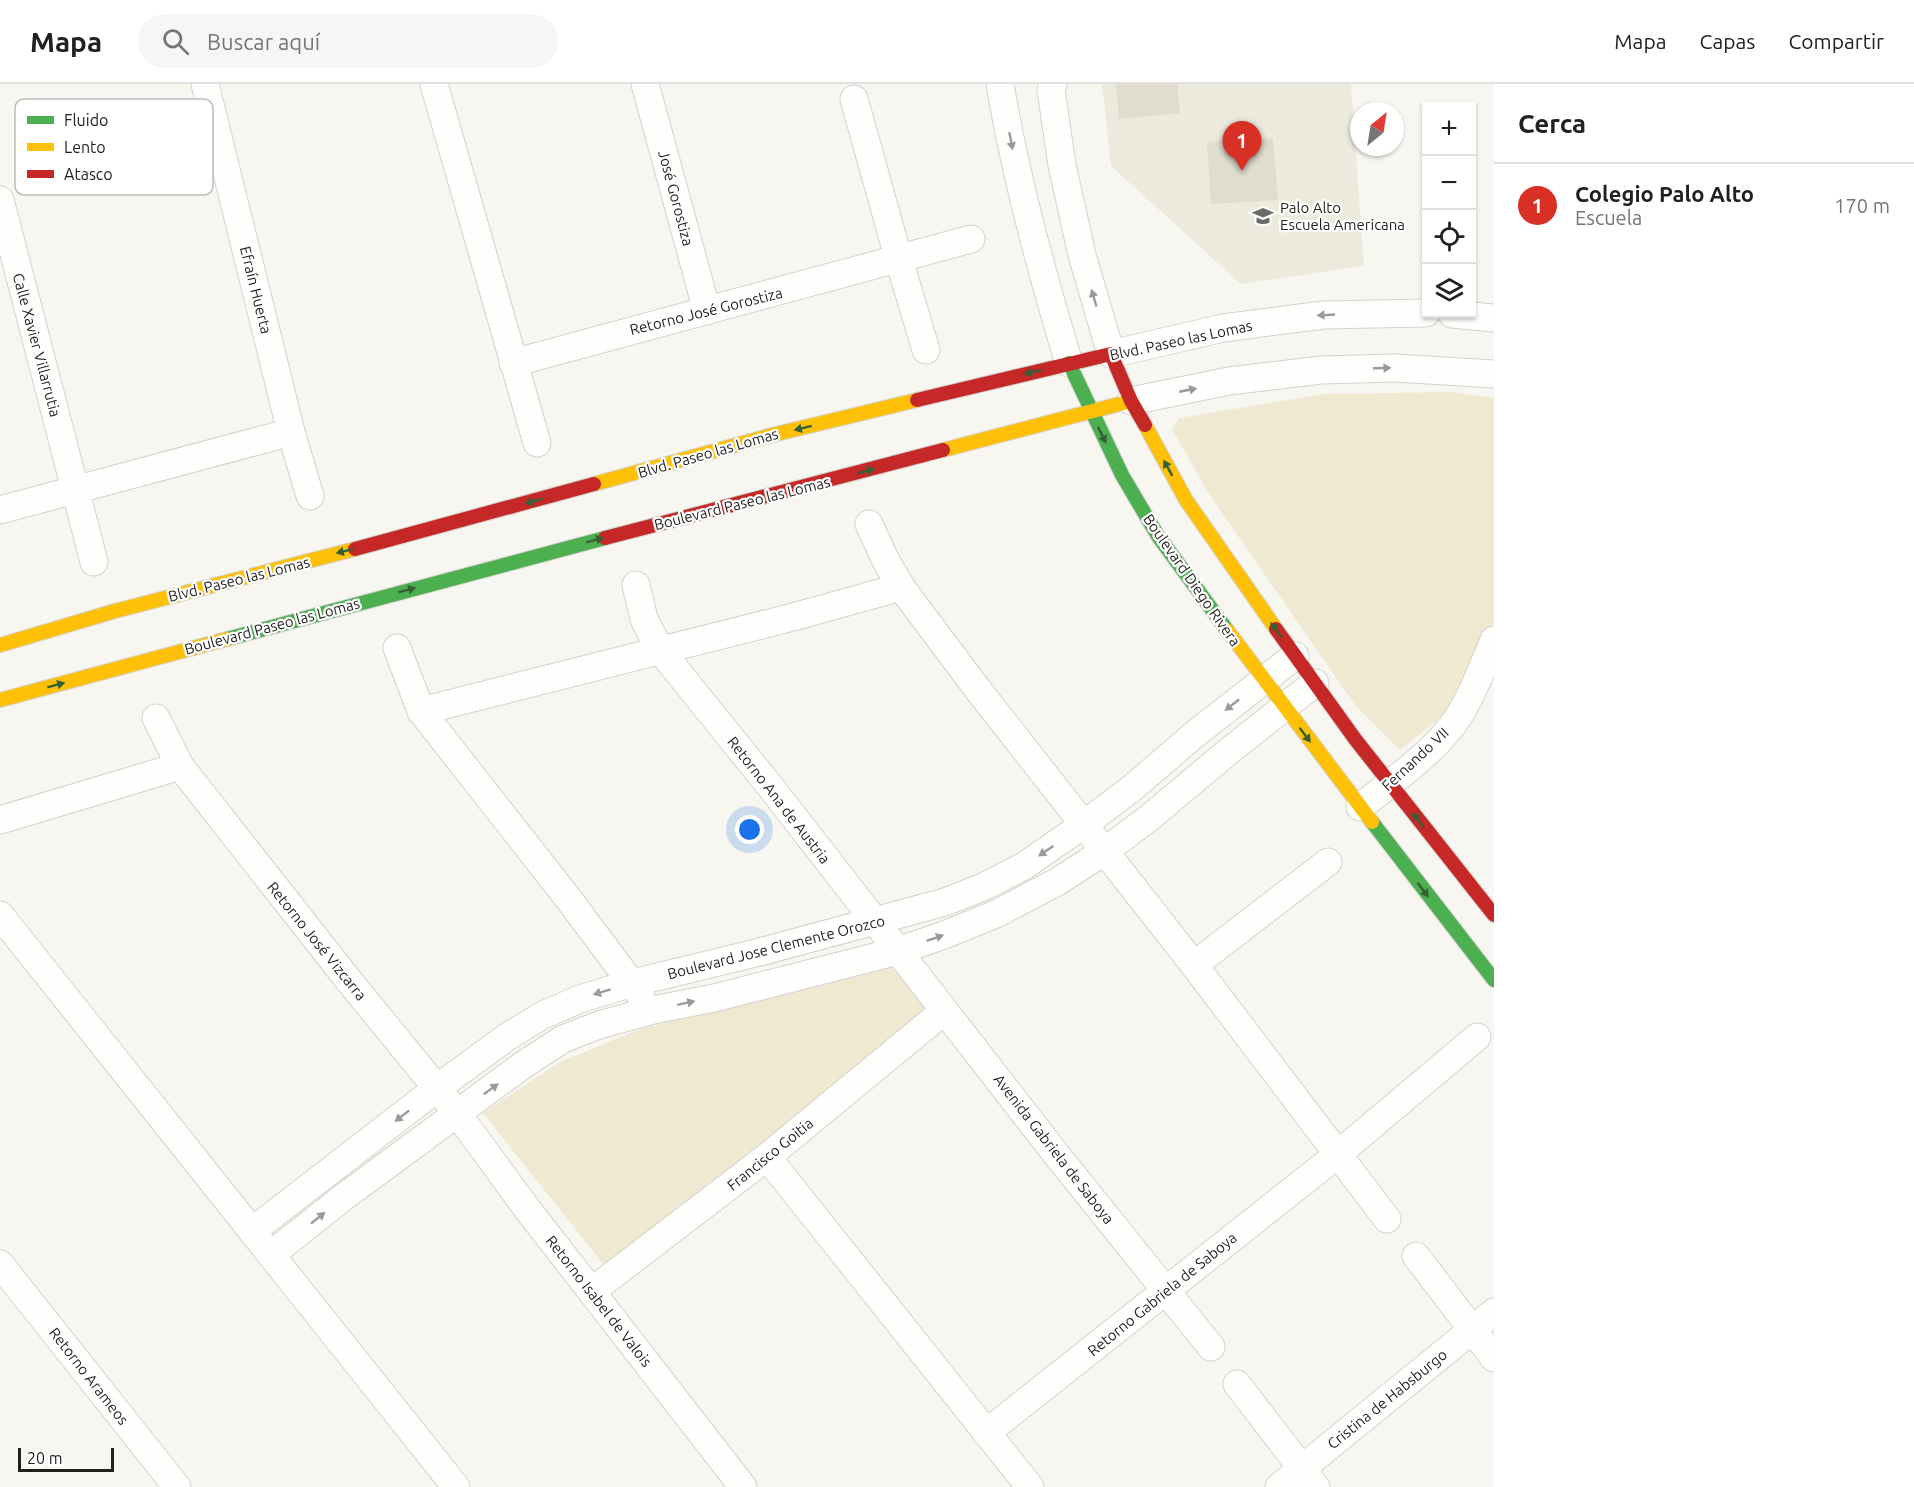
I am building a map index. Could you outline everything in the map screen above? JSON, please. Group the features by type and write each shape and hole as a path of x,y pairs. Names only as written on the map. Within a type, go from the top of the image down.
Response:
{"street":[{"name":"Efraín Huerta","path":"205,84 209,99"},
{"path":"434,84 537,443"},
{"name":"José Gorostiza","path":"645,84 707,311"},
{"name":"Boulevard Diego Rivera","path":"1000,84 1022,194 1069,363 1122,475 1158,536 1264,680 1494,980"},
{"path":"1053,84 1051,90 1062,165 1082,255 1111,354 1131,401 1186,500 1294,656 1390,784 1494,915"},
{"path":"854,99 926,350"},
{"name":"Efraín Huerta","path":"213,116 291,432 310,496"},
{"name":"Calle Xavier Villarrutia","path":"0,200 94,562"},
{"name":"Retorno José Gorostiza","path":"513,363 970,239"},
{"name":"Blvd. Paseo las Lomas","path":"0,645 115,611 371,550 772,435 1069,363 1223,328 1323,315 1422,313"},
{"path":"1476,316 1494,318"},
{"name":"Boulevard Paseo las Lomas","path":"0,700 383,591 865,471 1131,401 1229,381 1321,370 1395,368 1494,374"},
{"path":"0,510 291,432"},
{"path":"869,524 901,587 979,691 1194,965 1387,1219"},
{"name":"Retorno Ana de Austria","path":"636,585 645,619 660,650 898,951"},
{"path":"421,711 793,617 901,587"},
{"name":"Fernando VII","path":"1360,807 1390,784 1433,745 1457,719 1472,693 1494,640"},
{"path":"397,648 421,711 653,1010"},
{"name":"Boulevard Jose Clemente Orozco","path":"252,1231 436,1089 507,1037 543,1015 580,999 632,983 945,902 983,887 1024,866 1083,825 1294,656"},
{"path":"272,1254 345,1196 457,1113 563,1039 598,1025 653,1010 714,998 898,951 996,914 1058,882 1105,851 1315,683"},
{"name":"Retorno José Vizcarra","path":"156,718 180,766 457,1113"},
{"path":"0,820 180,766"},
{"path":"1194,965 1328,862"},
{"path":"0,915 456,1487"},
{"name":"Avenida Gabriela de Saboya","path":"898,951 1211,1347"},
{"name":"Francisco Goitia","path":"592,1291 767,1157 944,1011"},
{"name":"Retorno Gabriela de Saboya","path":"986,1433 1337,1155 1477,1037"},
{"name":"Retorno Isabel de Valois","path":"457,1113 525,1206 744,1487"},
{"path":"767,1157 1030,1487"},
{"path":"1416,1256 1494,1358"},
{"name":"Retorno Arameos","path":"0,1264 177,1487"},
{"name":"Cristina de Habsburgo","path":"1279,1487 1309,1478 1472,1329 1494,1312"},
{"path":"1237,1384 1309,1478"}],"shaded area":[{"name":"Palo Alto Escuela Americana","path":"1102,84 1351,84 1350,156 1356,156 1364,266 1241,284 1111,166"},
{"path":"1452,392 1494,398 1494,621 1456,705 1400,750 1355,705 1209,494 1172,429 1179,418 1324,394"},
{"path":"900,965 931,1005 608,1270 483,1113 560,1062 640,1029"}],"building":[{"path":"1116,84 1177,84 1180,113 1119,119"},
{"path":"1273,138 1278,200 1211,204 1207,142"}],"traffic: fast":[{"path":"1069,363 1122,475 1158,536 1227,630"},
{"path":"227,639 605,538"},
{"path":"1372,822 1494,980"}],"traffic: slow":[{"path":"594,484 772,435 917,400"},
{"path":"943,450 1131,401"},
{"path":"1145,425 1186,500 1276,629"},
{"path":"0,645 115,611 355,549"},
{"path":"1227,630 1372,822"},
{"path":"0,700 227,639"}],"traffic: jam":[{"path":"917,400 1111,354 1131,401 1145,425"},
{"path":"605,538 943,450"},
{"path":"355,549 594,484"},
{"path":"1276,629 1355,739 1494,915"}],"place":[{"name":"Colegio Palo Alto","path":"1242,171"},
{"name":"Palo Alto Escuela Americana","path":"1263,216"}]}
